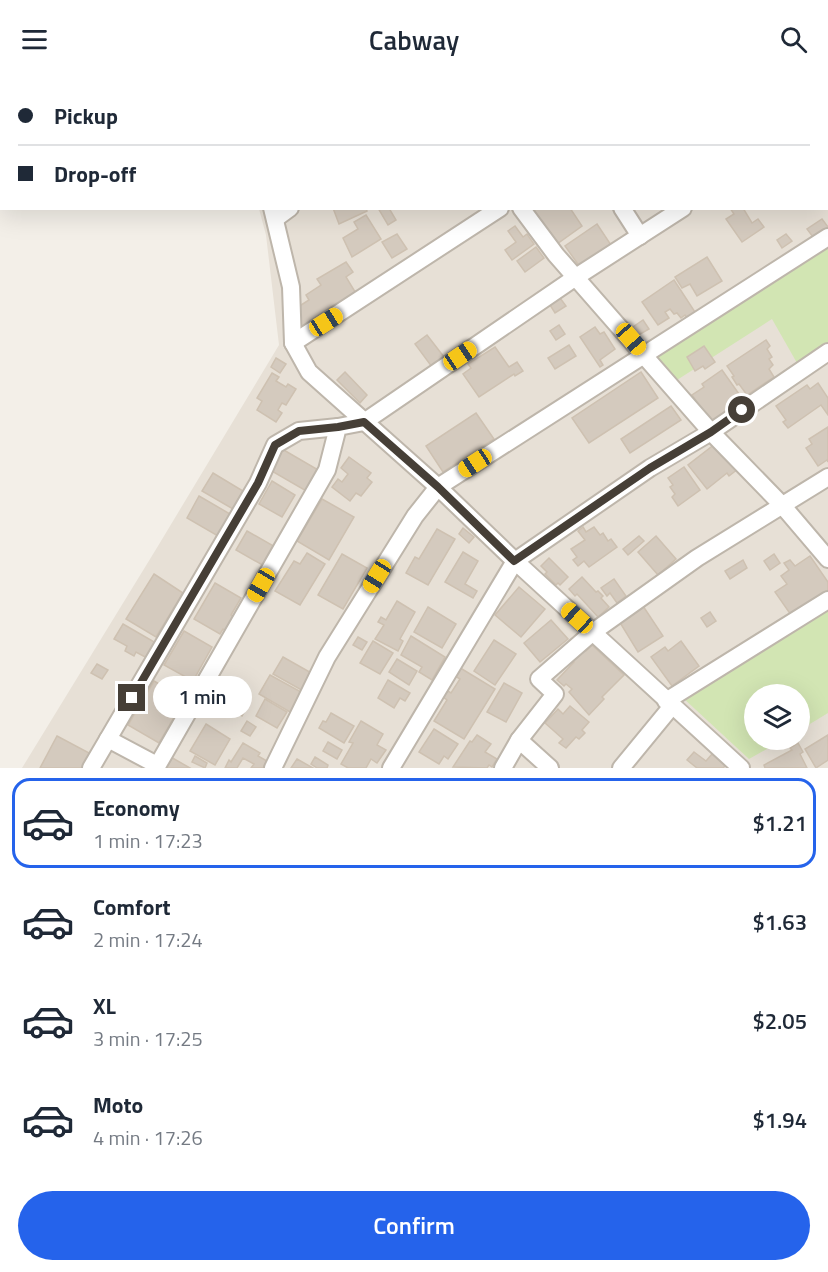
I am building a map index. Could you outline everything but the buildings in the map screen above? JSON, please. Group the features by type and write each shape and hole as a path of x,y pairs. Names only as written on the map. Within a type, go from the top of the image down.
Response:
{"street":[{"path":"293,343 497,210"},
{"path":"522,210 556,255 711,432 782,505 828,559"},
{"path":"623,210 640,236"},
{"path":"90,768 258,483 275,445 299,431 364,422 576,277 680,210"},
{"path":"274,214 291,287 293,343 309,372 438,487 514,561 741,768"},
{"path":"273,768 327,657 415,516 438,487 828,237"},
{"path":"391,768 514,561 650,468 711,432 828,352"},
{"path":"108,739 156,767 327,470 338,427"},
{"path":"503,768 519,740 555,694 539,679 592,632 698,558 828,477"},
{"path":"621,768 669,703 828,600"},
{"path":"519,740 550,768"}],"shaded area":[{"path":"259,210 828,210 828,768 22,768 279,345 266,235"}],"green space":[{"path":"828,242 828,344 797,363 772,319 677,380 656,355"},
{"path":"828,607 828,713 810,724 810,684 744,684 744,750 765,750 749,759 682,697"}],"route":[{"path":"132,698 258,483 275,445 299,431 364,422 438,487 514,561 650,468 711,432 742,410"}]}
